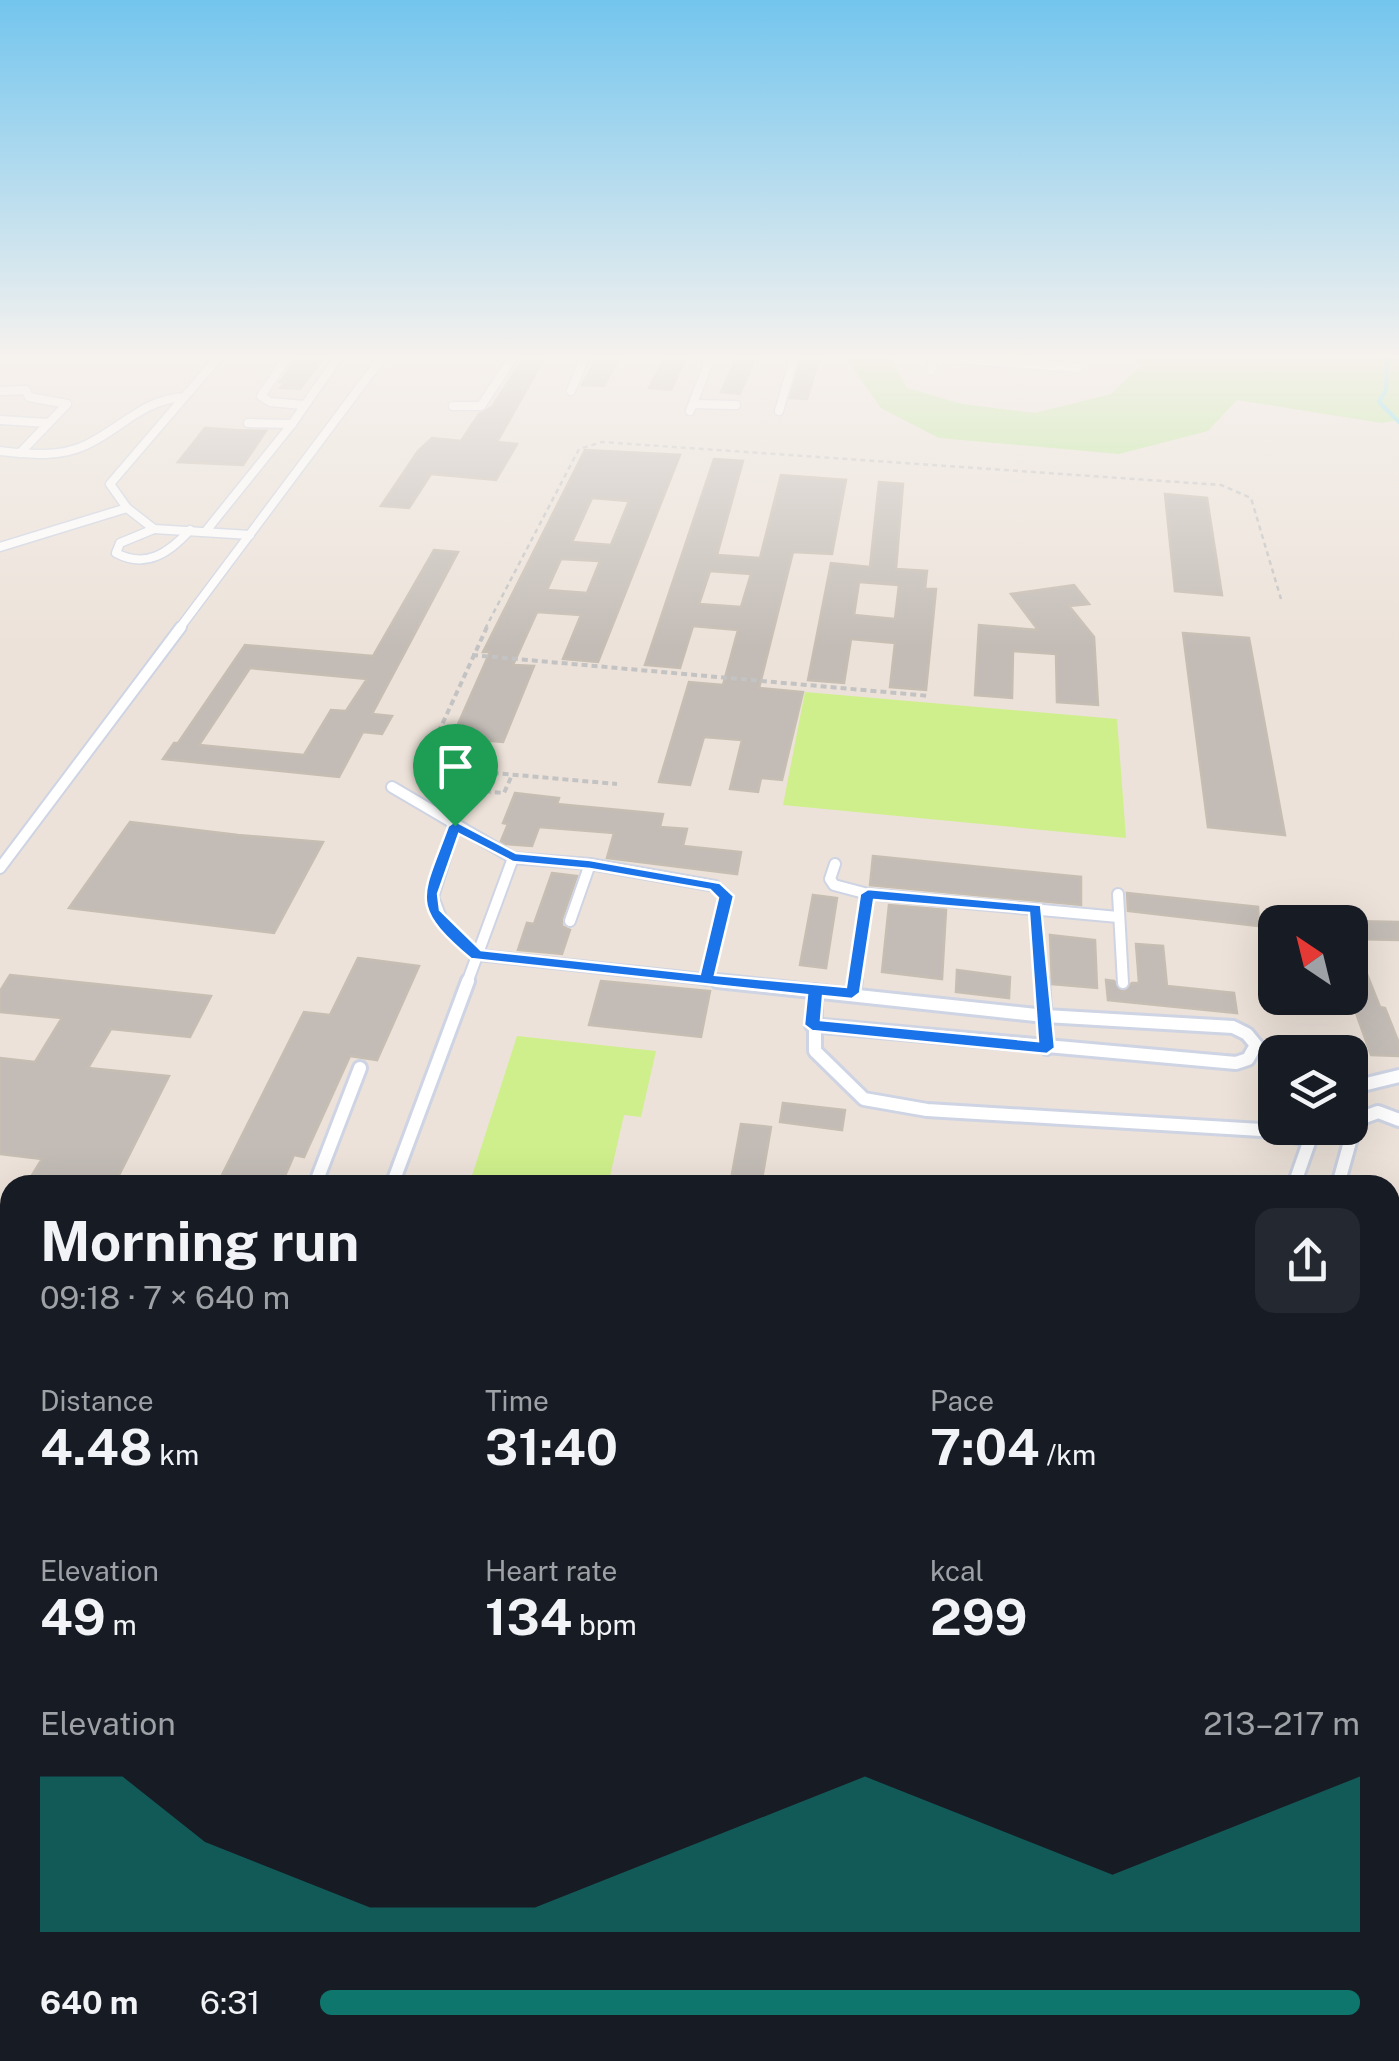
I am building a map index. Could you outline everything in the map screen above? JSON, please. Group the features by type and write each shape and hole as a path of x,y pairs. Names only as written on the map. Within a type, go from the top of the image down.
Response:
{"lane":[{"path":"134,455 110,484 127,508 154,529"},
{"path":"206,531 267,455"},
{"path":"0,868 309,455"},
{"path":"0,546 127,508"},
{"path":"190,530 169,553 158,557 132,560 116,552 120,543 154,529 190,530 206,531 250,536"},
{"path":"392,787 513,858 590,864 714,886 726,896 706,980"},
{"path":"455,826 430,894 432,911 450,934 477,956 1045,1016 1233,1027 1247,1034 1256,1045 1248,1059 1236,1063 812,1025"},
{"path":"396,1175 513,858"},
{"path":"570,921 590,864"},
{"path":"835,864 830,879 834,885 868,894 1118,917"},
{"path":"852,993 868,894"},
{"path":"1118,894 1123,984"},
{"path":"1036,909 1047,1048"},
{"path":"815,990 814,1052 864,1099 926,1110 1258,1130"},
{"path":"319,1175 360,1068"},
{"path":"1368,1084 1399,1076"},
{"path":"1341,1175 1356,1120 1378,1112 1399,1120"},
{"path":"1297,1175 1308,1145"}],"path":[{"path":"575,455 472,655 428,755 449,769 618,784"},
{"path":"792,455 1221,485 1251,498 1281,599"},
{"path":"472,655 930,696"},
{"path":"392,787 394,784 504,794 512,774"}],"green space":[{"path":"805,692 1117,719 1126,838 783,805"},
{"path":"517,1036 656,1051 641,1117 624,1115 610,1175 472,1175"}],"building":[{"path":"183,455 250,455 243,465 178,462"},
{"path":"415,455 510,455 496,480 431,474 409,508 381,506"},
{"path":"582,455 680,455 598,662 563,659 581,615 537,612 513,665 534,666 503,742 452,738 490,652 483,652","holes":["592,498 629,501 611,545 572,542","561,559 600,561 587,593 547,590"]},
{"path":"714,459 743,461 717,555 760,558 781,475 846,480 832,554 793,552 759,688 803,692 782,780 761,778 758,792 730,789 742,740 704,737 690,785 659,782 689,682 723,685 738,630 693,626 680,668 645,665","holes":["710,571 751,574 741,607 699,604"]},
{"path":"879,482 903,484 896,569 927,571 925,589 936,589 926,690 890,687 895,643 851,639 844,683 808,680 831,563 870,567","holes":["859,582 899,585 895,619 854,615"]},
{"path":"1165,494 1207,498 1222,595 1175,591"},
{"path":"434,550 458,552 372,714 392,716 382,734 363,732 339,777 163,759 245,645 373,656","holes":["250,668 367,679 346,711 331,710 304,755 199,745"]},
{"path":"1074,585 1089,604 1069,606 1094,637 1098,705 1057,702 1056,654 1013,651 1012,698 975,695 979,625 1038,630 1011,594"},
{"path":"1183,633 1249,638 1285,835 1208,827"},
{"path":"515,793 559,798 557,804 663,814 660,827 687,829 683,846 741,852 737,874 607,858 614,833 539,827 532,846 506,844 501,841 508,824 503,823"},
{"path":"130,822 323,842 274,933 69,908"},
{"path":"873,856 1081,877 1081,905 870,885"},
{"path":"552,873 577,876 562,919 562,926 570,930 562,954 518,950 527,923 534,924"},
{"path":"1127,893 1258,907 1258,926 1128,911"},
{"path":"813,895 837,898 826,968 800,965"},
{"path":"889,905 946,910 942,979 882,972"},
{"path":"1368,921 1399,922 1399,940 1368,939"},
{"path":"1050,935 1095,940 1097,988 1052,984"},
{"path":"1136,944 1163,946 1167,986 1234,993 1237,1013 1108,1000 1106,980 1114,981 1123,992 1132,983 1139,983"},
{"path":"358,958 419,966 377,1060 350,1056 304,1157 294,1155 285,1175 222,1175 304,1012 330,1015"},
{"path":"957,970 1010,977 1009,998 956,992"},
{"path":"10,975 211,996 190,1037 111,1029 88,1068 169,1076 119,1175 32,1175 42,1159 0,1154 0,1058 35,1062 62,1018 0,1012 0,991"},
{"path":"1368,977 1399,1043 1399,1056 1371,1055 1368,1035 1364,1035 1357,1015 1368,1015"},
{"path":"601,981 710,991 701,1037 589,1025"},
{"path":"783,1103 845,1110 842,1130 780,1122"},
{"path":"741,1124 771,1127 763,1175 732,1175"}],"route":[{"path":"455,826 430,894 432,911 450,934 477,956 706,980 852,993 868,894 1036,909 1047,1048 812,1025 815,990 706,980 726,896 714,886 590,864 513,858 455,826"}]}
